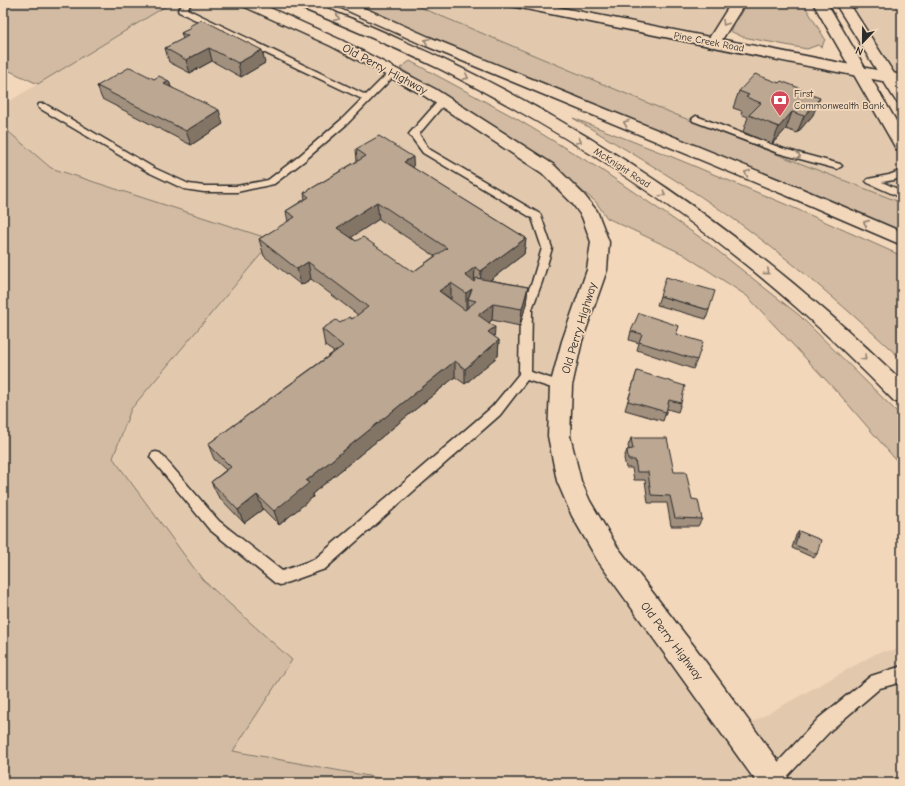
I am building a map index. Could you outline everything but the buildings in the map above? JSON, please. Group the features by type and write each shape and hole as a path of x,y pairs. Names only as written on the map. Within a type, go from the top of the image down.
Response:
{"main road":[{"name":"Old Perry Highway","path":"248,3 336,43 394,72 443,101 548,169 578,199 591,215 600,242 597,270 572,341 561,386 559,436 569,481 581,508 607,553 774,781"},
{"name":"McKnight Road","path":"301,3 395,43 467,77 547,122 637,177 722,236 761,267 829,325 902,395"},
{"path":"342,3 424,40 808,198 902,239"},
{"name":"Pine Creek Road","path":"516,3 896,79"},
{"path":"713,43 738,3"},
{"path":"820,3 902,145"},
{"path":"842,3 896,79 902,98"}],"lane":[{"path":"188,3 182,10 368,99"},
{"path":"42,106 151,170 187,186 204,189 237,190 271,182 301,159 368,99 394,72"},
{"path":"156,457 214,525 280,578 320,564 496,411 525,375 526,309 537,282 547,248 536,216 426,151 414,134 443,101"},
{"path":"696,119 781,152 837,166"},
{"path":"902,173 892,178 871,181 902,195"},
{"path":"525,375 561,386"},
{"path":"774,781 825,724 876,681 902,674"}],"shaded area":[{"path":"3,3 171,3 38,84 3,68"},
{"path":"171,3 248,3 336,43 548,169 600,242 561,386 569,481 738,730 879,652 902,649 902,783 406,783 233,751 292,660 202,579 113,458 131,409 273,240 51,168 3,127 3,105"},
{"path":"342,3 410,3 679,116 902,203 902,239"},
{"path":"410,3 738,3 713,42 860,72 902,145 902,203 679,116"},
{"path":"747,3 803,3 825,39 822,47 818,45 807,49 743,37 730,31"},
{"path":"842,3 902,3 902,98"},
{"path":"410,61 512,116 600,169 704,240 799,315 902,417 902,467 841,396 747,296 683,254 607,218 596,202 544,160 400,68"},
{"path":"573,118 670,156 792,207 902,256 902,360 824,290 742,225 680,183"},
{"path":"3,127 51,168 273,240 131,409 113,458 202,579 292,660 233,751 406,783 3,783"}],"place":[{"name":"First Commonwealth Bank","path":"780,117"}]}
